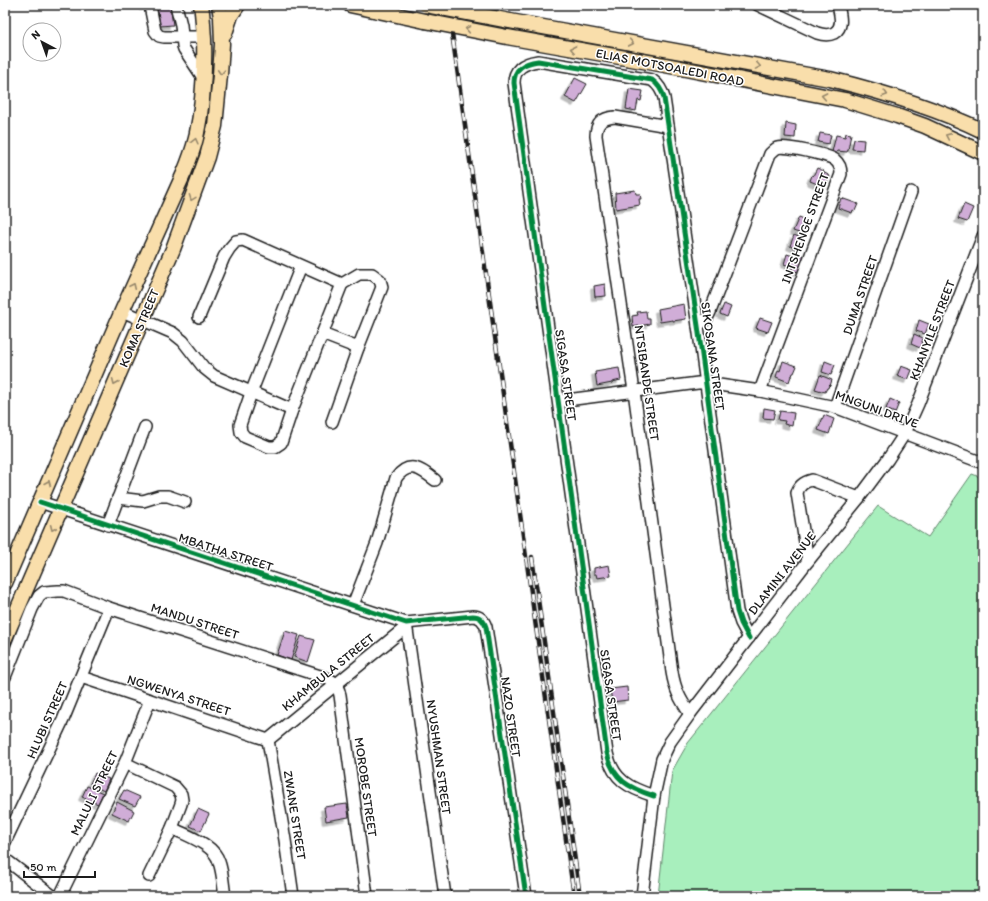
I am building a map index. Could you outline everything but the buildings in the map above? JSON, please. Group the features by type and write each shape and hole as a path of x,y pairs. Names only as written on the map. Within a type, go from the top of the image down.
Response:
{"main road":[{"name":"KOMA STREET","path":"5,638 173,249 207,157 218,108 222,44 219,5"},
{"path":"222,44 231,15 238,5"},
{"name":"ELIAS MOTSOALEDI ROAD","path":"350,5 507,37 673,66 845,100 925,126 983,153"},
{"name":"ELIAS MOTSOALEDI ROAD","path":"426,5 830,80 878,91 932,109 982,130"},
{"name":"KOMA STREET","path":"5,583 192,152 200,117 204,79 204,22 201,6"}],"street":[{"path":"176,5 182,25 184,49 204,79"},
{"path":"758,5 823,35 836,32 839,28 838,5"},
{"path":"150,6 155,31 159,36 164,38 204,37"},
{"name":"SIGASA STREET","path":"652,80 538,61 521,66 514,78 609,763 618,776 628,785 638,791 654,796"},
{"name":"SIKOSANA STREET","path":"652,80 659,86 663,94 698,326 737,611 741,623 750,638"},
{"name":"NTSIBANDE STREET","path":"668,126 615,117 602,121 597,127 596,132 634,391 672,672 677,692 690,714"},
{"name":"INTSHENGE STREET","path":"698,326 707,318 710,312 770,154 778,148 785,147 834,159 841,168 841,174 760,391"},
{"name":"DUMA STREET","path":"835,407 911,192"},
{"name":"KHANYILE STREET","path":"905,433 918,404 983,236"},
{"path":"199,317 224,257 236,242 243,240 342,284"},
{"path":"301,266 251,392 240,425 240,432 245,437 269,447 275,447 281,443 292,410 342,284 359,274 372,274 380,280 382,287 358,348 332,422"},
{"path":"122,311 173,333 182,341 204,368 214,376 292,410"},
{"path":"322,334 358,348"},
{"name":"MNGUNI DRIVE","path":"559,401 706,383 760,391 835,407 982,460"},
{"path":"108,525 144,427"},
{"name":"DLAMINI AVENUE","path":"642,896 654,796 662,759 670,742 808,561 859,498 905,433"},
{"path":"353,605 377,543 396,478 406,469 416,468 435,480"},
{"path":"808,561 797,493 801,485 804,482 812,480 859,498"},
{"path":"118,498 144,501 159,496 168,496 185,502"},
{"name":"MBATHA STREET","path":"40,502 353,605 406,625"},
{"name":"MANDU STREET","path":"5,677 37,599 44,592 64,591 109,608 326,678 336,683"},
{"name":"HLUBI STREET","path":"5,842 63,720 109,608"},
{"name":"NAZO STREET","path":"406,625 475,616 480,618 485,624 526,896"},
{"name":"KHAMBULA STREET","path":"268,740 406,625"},
{"name":"NYUSHMAN STREET","path":"406,625 446,896"},
{"name":"NGWENYA STREET","path":"81,678 268,740"},
{"name":"MOROBE STREET","path":"336,683 340,696 367,896"},
{"name":"MALULI STREET","path":"60,896 125,763 150,700"},
{"name":"ZWANE STREET","path":"268,740 293,896"},
{"path":"125,763 176,788 181,794 181,804 172,828 149,876"},
{"path":"172,828 207,846 216,855 220,863 226,896"},
{"path":"5,859 53,896"}],"green space":[{"path":"972,474 983,478 983,896 658,896 672,771 688,743 878,506 928,537"}],"railway":[{"path":"448,5 574,896"},
{"path":"454,5 456,23"},
{"path":"532,557 580,896"}],"cycle path":[{"path":"654,796 637,790 623,782 613,770 607,753 514,83 514,78 518,70 528,63 538,61 652,80 658,86 664,98 698,326 737,611 741,623 749,638"},
{"path":"40,502 406,623 473,616 481,619 486,627 526,896"}]}
